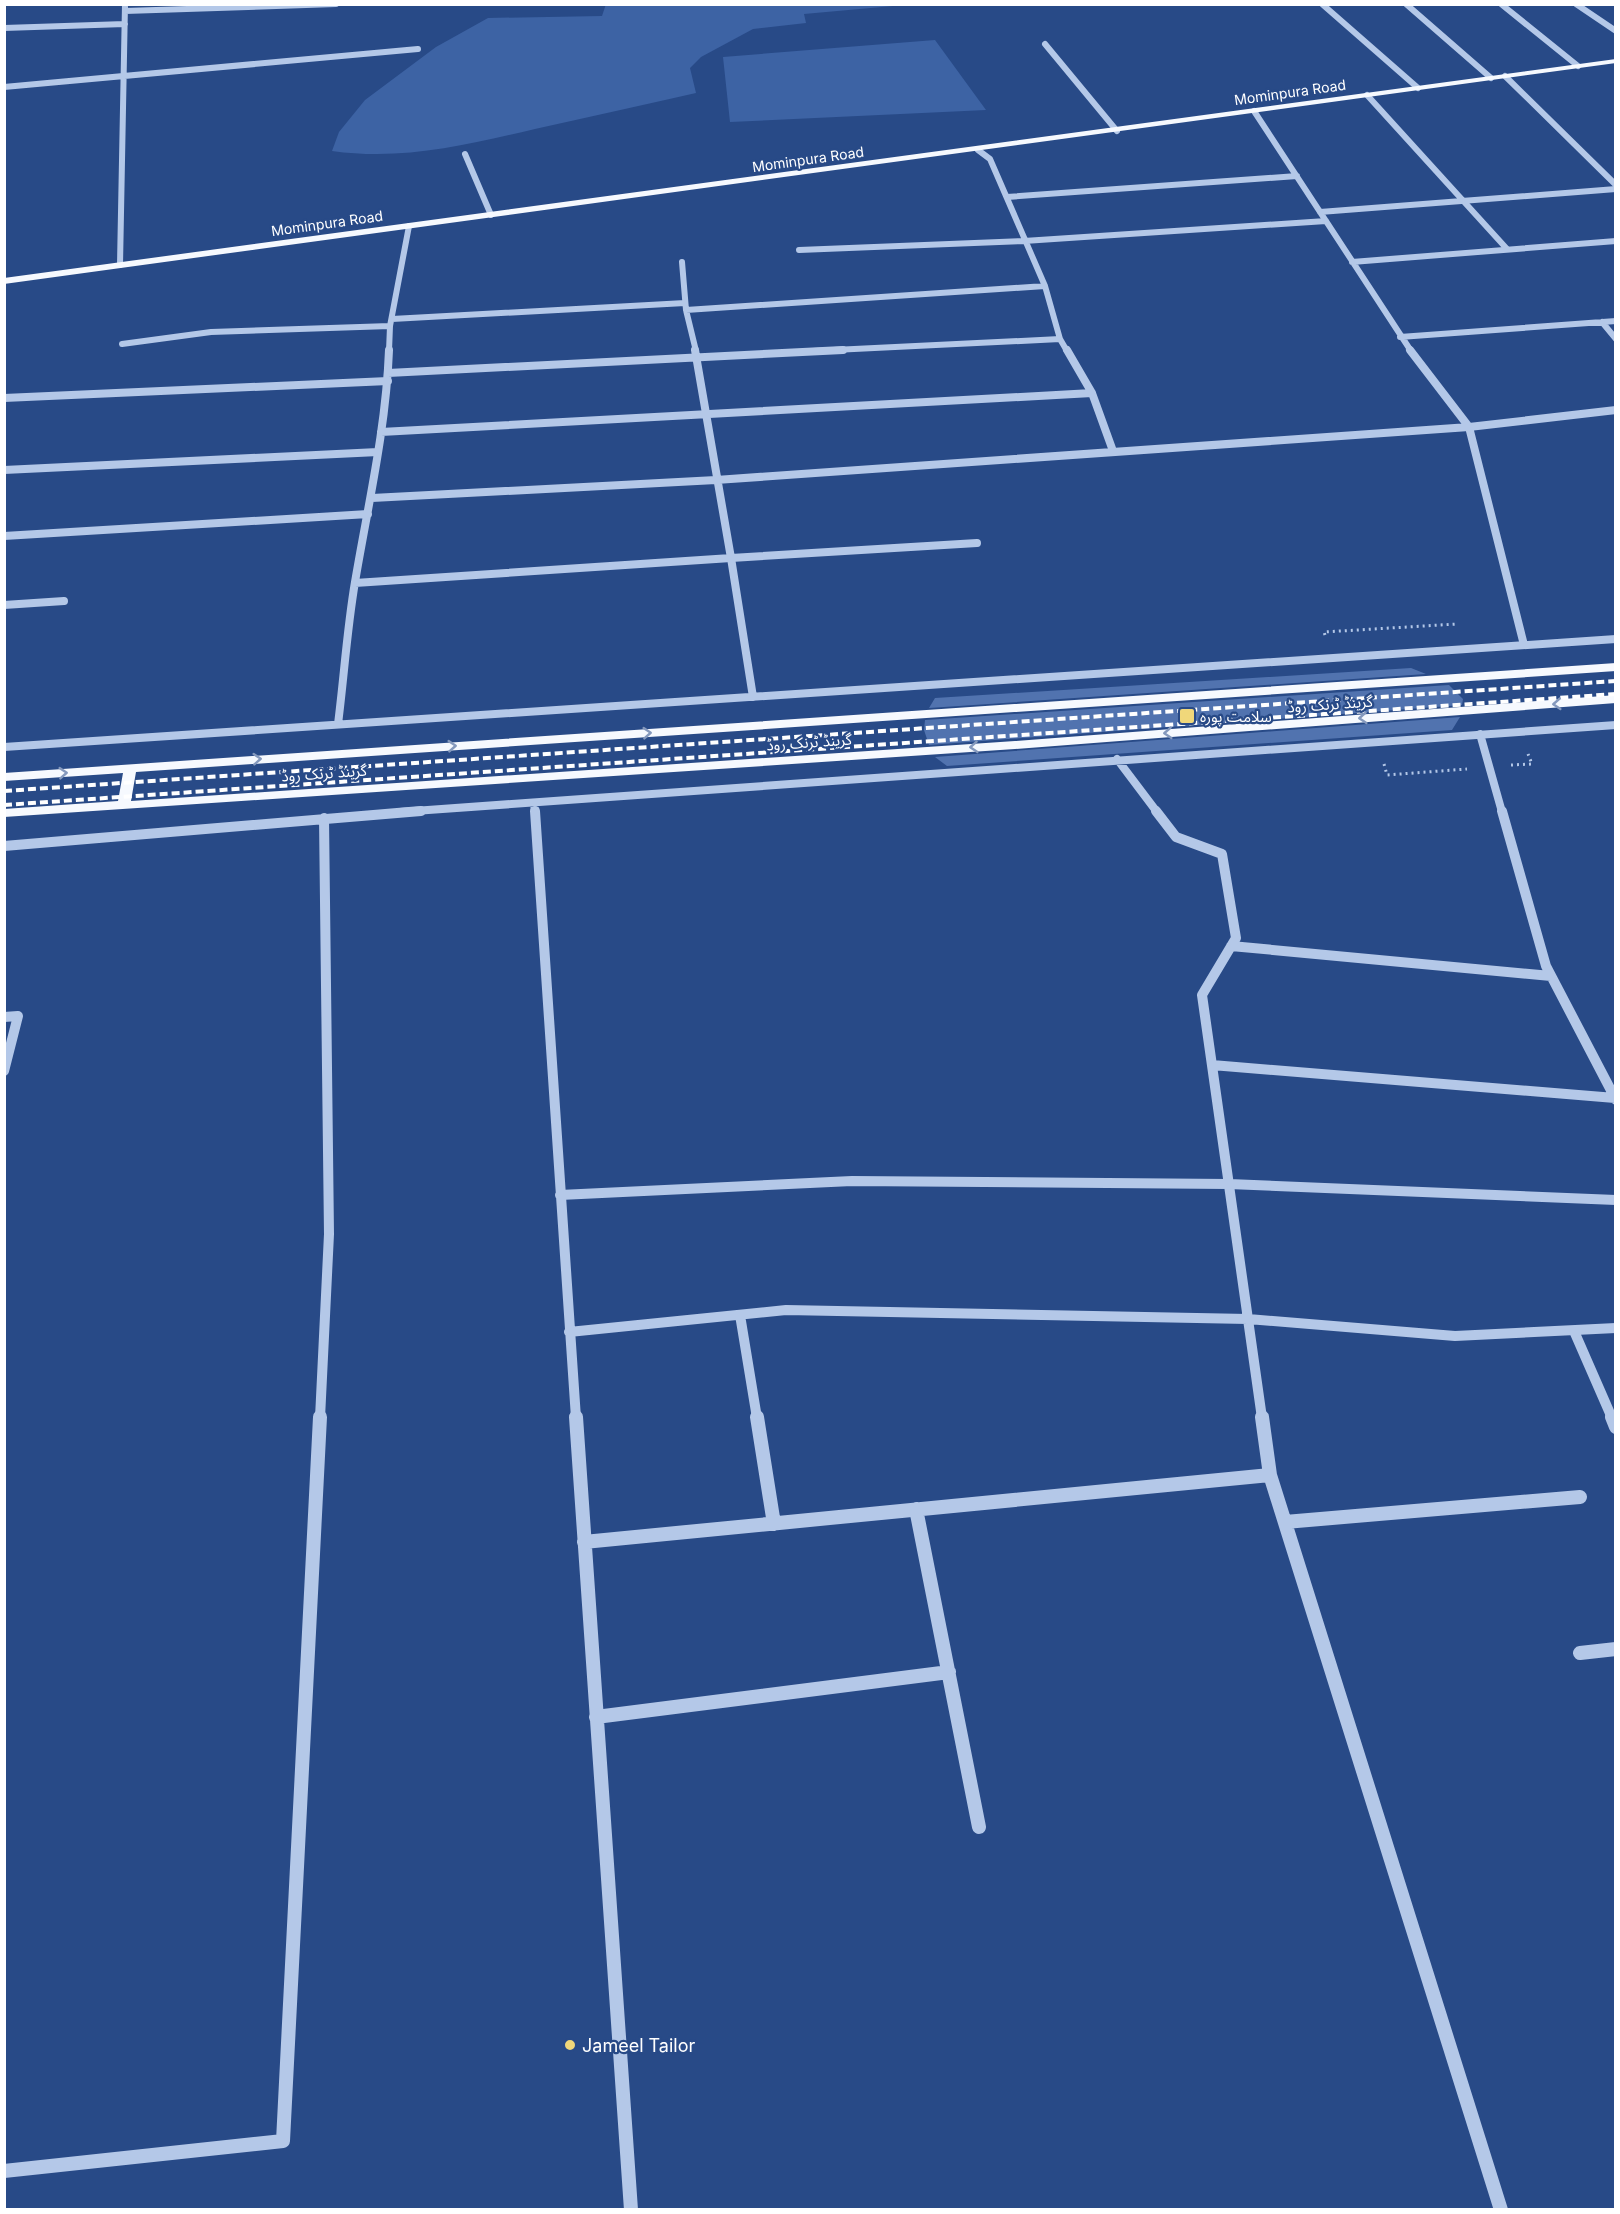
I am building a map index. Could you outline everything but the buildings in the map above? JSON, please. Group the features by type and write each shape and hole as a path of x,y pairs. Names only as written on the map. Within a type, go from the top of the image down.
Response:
{"main road":[{"name":"Mominpura Road","path":"4,281 978,150 1616,61"},
{"name":"گرینڈ ٹرنک روڈ","path":"4,777 1616,667"},
{"name":"گرینڈ ٹرنک روڈ","path":"4,813 124,803 1015,745 1616,699"},
{"path":"124,803 130,768"}],"street":[{"path":"120,265 125,8 336,4"},
{"path":"1322,4 1418,88"},
{"path":"1406,4 1491,78"},
{"path":"1501,4 1578,66"},
{"path":"1576,4 1616,31"},
{"path":"4,28 125,24"},
{"path":"1045,44 1117,131"},
{"path":"4,87 124,74 418,49"},
{"path":"1505,76 1616,187"},
{"path":"1367,95 1507,249"},
{"path":"1254,111 1400,337 1469,427 1524,645"},
{"path":"978,150 990,159 1045,286 1060,339 1092,393 1113,451"},
{"path":"465,154 491,215"},
{"path":"1007,197 1297,176"},
{"path":"1320,212 1616,187"},
{"path":"799,250 1024,241 1326,221"},
{"path":"338,724 355,583 372,498 381,432 388,377 391,322 410,226"},
{"path":"1352,262 1616,242"},
{"path":"682,262 685,306 697,357 716,480 732,558 753,697"},
{"path":"122,344 211,332 1045,286"},
{"path":"1400,337 1616,321"},
{"path":"1602,322 1616,339"},
{"path":"4,398 697,357 1060,339"},
{"path":"381,432 1092,393"},
{"path":"372,498 716,480 1469,427 1616,410"},
{"path":"4,470 378,452"},
{"path":"4,536 368,514"},
{"path":"355,583 977,543"},
{"path":"4,605 64,601"},
{"path":"4,747 1616,639"},
{"path":"4,846 324,818 1117,759 1616,726"},
{"path":"1480,734 1551,976 1615,1099"},
{"path":"1117,759 1176,837 1222,854 1236,938 1202,995 1270,1475 1501,2210"},
{"path":"534,803 631,2210"},
{"path":"4,2171 283,2141 329,1234 324,818"},
{"path":"1231,946 1551,976"},
{"path":"4,1017 18,1016 4,1071"},
{"path":"1212,1065 1615,1099"},
{"path":"560,1195 852,1181 1229,1185 1616,1200"},
{"path":"569,1332 786,1310 1248,1319 1455,1336 1616,1328"},
{"path":"740,1315 774,1524"},
{"path":"1574,1331 1616,1427"},
{"path":"584,1542 1270,1475"},
{"path":"1285,1522 1580,1497"},
{"path":"916,1509 979,1827"},
{"path":"1580,1653 1616,1649"},
{"path":"596,1717 949,1672"}],"path":[{"path":"1324,632 1458,624"},
{"path":"1510,765 1532,764"},
{"path":"1387,775 1476,768"}],"shaded area":[{"path":"606,4 904,5 804,14 806,23 753,29 701,57 690,68 696,93 485,141 435,150 384,154 332,151 339,132 365,100 436,47 488,18 602,16"},
{"path":"935,40 986,110 730,122 723,57"}],"railway":[{"path":"4,791 1616,681"},
{"path":"4,805 1616,694"}],"place":[{"name":"سلامت پورہ","path":"1187,716"},
{"name":"Jameel Tailor","path":"570,2045"}]}
